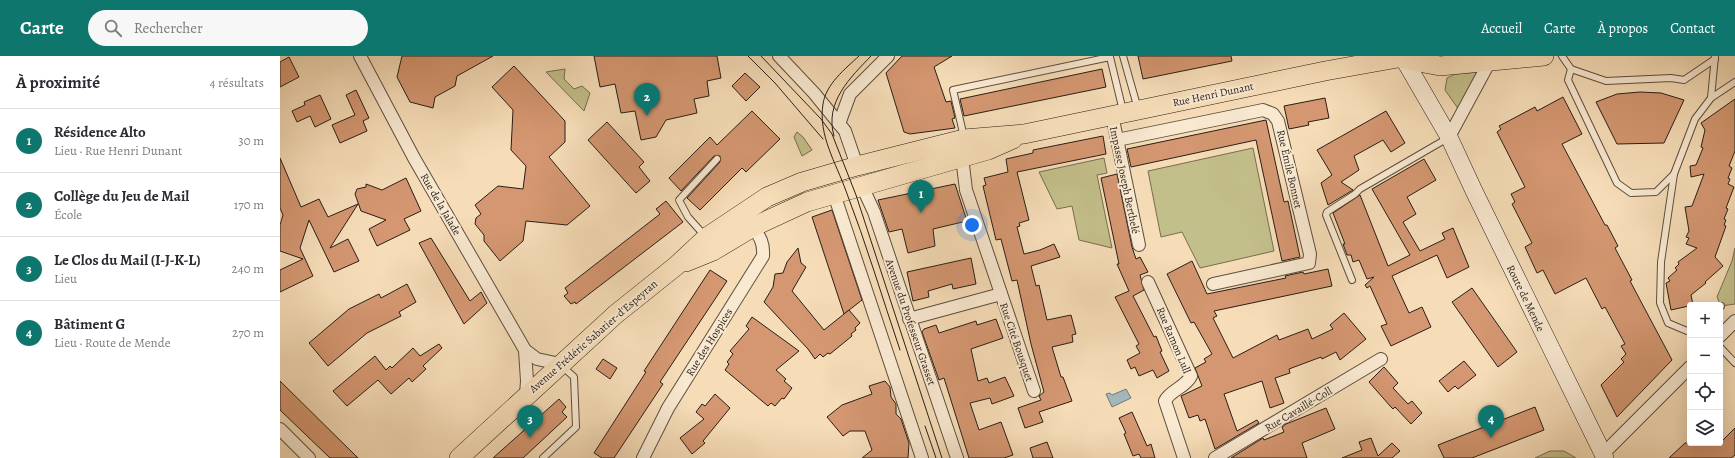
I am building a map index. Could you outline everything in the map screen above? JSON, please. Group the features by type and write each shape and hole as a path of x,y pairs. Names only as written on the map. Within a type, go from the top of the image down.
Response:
{"main road":[{"name":"Rue Henri Dunant","path":"857,166 963,148 988,150 1024,134 1374,58 1405,57 1440,66 1544,56"},
{"name":"Rue Henri Dunant","path":"862,186 963,148"},
{"name":"Avenue Frédéric Sabatier-d'Espeyran","path":"458,458 616,314 676,266 706,237 767,197 802,182 857,166"},
{"path":"834,194 841,178 857,166 862,186"},
{"path":"753,227 750,217 789,194 802,182"},
{"name":"Avenue Frédéric Sabatier-d'Espeyran","path":"676,266 713,251 753,227 807,202 862,186"}],"street":[{"name":"Rue de la Jalade","path":"360,56 411,152 524,350 527,381 526,395"},
{"path":"779,56 814,93 839,124 848,138 857,166"},
{"path":"839,124 850,94 888,56"},
{"name":"Route de Mende","path":"1405,57 1449,137 1480,205 1604,456"},
{"path":"1449,137 1490,61"},
{"name":"Rue Émile Bonnet","path":"1117,140 1263,110 1273,114 1278,121 1310,254 1309,263 1213,284"},
{"name":"Impasse Joseph Berthelé","path":"1125,113 1117,140 1139,245"},
{"name":"Rue Cité Bousquet","path":"963,148 962,171 966,190 1034,390"},
{"name":"Avenue du Professeur Grasset","path":"862,186 874,212 957,458"},
{"path":"834,194 922,458"},
{"name":"Rue des Hospices","path":"643,458 668,408 763,256 764,248 761,238 753,227"},
{"name":"Rue Ramon Lull","path":"1148,282 1191,376 1188,382 1167,396 1165,401 1184,458"},
{"name":"Rue Cité Bousquet","path":"909,319 1001,294"},
{"path":"1723,333 1735,321"},
{"path":"524,350 538,359 560,364"},
{"name":"Rue Cavaillé-Coll","path":"1215,458 1381,360"},
{"path":"1604,456 1687,370"},
{"path":"280,429 309,458"}],"lane":[{"path":"1123,56 1125,113"},
{"path":"1562,56 1571,69 1606,81 1670,78 1684,80 1715,57"},
{"path":"963,148 953,90 1110,57 1125,113"},
{"path":"1711,98 1715,57"},
{"path":"1571,69 1568,80 1617,183 1631,193 1656,192 1674,174"},
{"path":"1687,331 1668,323 1660,303 1661,262 1674,174 1695,119 1711,98 1735,82"},
{"path":"1352,280 1326,215 1327,212 1355,194 1360,189 1449,137"},
{"path":"706,237 688,217 679,200 717,159"},
{"path":"1723,351 1735,363"},
{"path":"544,458 576,428 574,377 560,364"}],"shaded area":[{"path":"565,69 564,79 574,89 582,86 590,93 584,111 546,72"},
{"path":"1480,72 1459,110 1445,90 1447,78 1455,74"},
{"path":"797,132 803,137 812,150 802,156 794,137"},
{"path":"1253,148 1274,251 1200,268 1182,232 1161,237 1148,171"},
{"path":"1104,158 1107,173 1097,175 1112,248 1079,240 1072,206 1057,209 1039,172"},
{"path":"1735,248 1735,304 1723,306 1723,302 1719,302 1717,297 1732,261"},
{"path":"1126,389 1131,398 1112,407 1106,394 1110,393 1112,395"},
{"path":"1550,451 1564,451 1576,458 1535,458"}],"building":[{"path":"402,56 493,56 457,76 455,86 435,97 433,108 410,102 397,77"},
{"path":"594,56 717,56 721,78 707,81 709,96 694,99 697,113 666,120 656,137 641,140 635,111 621,113 615,84 600,87"},
{"path":"902,56 952,56 934,67 946,102 951,101 955,118 952,119 955,128 910,134 904,132 886,73"},
{"path":"1138,56 1231,56 1232,61 1143,79"},
{"path":"289,57 299,77 280,87 280,62"},
{"path":"514,66 565,121 565,142 549,157 590,206 567,225 526,221 523,241 500,261 484,241 484,235 475,224 476,218 481,214 475,205 498,186 523,189 526,166 511,150 513,110 492,87"},
{"path":"1102,69 1106,87 964,116 960,99"},
{"path":"745,73 760,87 746,101 732,86"},
{"path":"356,90 369,118 363,121 367,131 340,143 332,125 355,115 346,95"},
{"path":"1640,92 1661,93 1684,100 1664,143 1617,144 1596,102 1617,94"},
{"path":"320,95 331,119 315,127 310,116 297,122 292,111 305,105 304,102"},
{"path":"1563,97 1582,134 1562,144 1605,225 1607,225 1618,246 1615,248 1632,280 1630,281 1672,360 1617,417 1601,385 1624,362 1621,359 1626,354 1621,346 1625,344 1605,307 1602,309 1586,278 1555,294 1543,270 1537,273 1525,247 1532,243 1512,204 1515,202 1511,194 1525,187 1497,132 1501,129 1499,126 1535,107 1537,111"},
{"path":"1325,98 1329,118 1308,122 1309,125 1289,129 1284,106"},
{"path":"1735,99 1735,151 1729,166 1732,168 1728,178 1730,179 1728,184 1734,187 1726,208 1728,209 1724,219 1726,220 1724,225 1726,226 1715,257 1723,266 1691,295 1692,302 1687,302 1687,306 1671,310 1666,283 1670,281 1668,278 1677,270 1675,268 1679,264 1678,262 1697,248 1686,244 1689,238 1686,237 1689,231 1685,207 1692,206 1704,174 1691,177 1690,166 1696,165 1703,148 1701,147 1705,130 1701,123"},
{"path":"752,111 780,139 746,172 742,168 700,210 687,198 720,162 720,156 714,156 681,191 669,178 710,137 717,145"},
{"path":"1386,111 1405,143 1391,152 1383,140 1354,156 1359,170 1341,182 1353,190 1328,205 1321,183 1332,175 1317,150"},
{"path":"1266,120 1284,202 1288,201 1300,257 1282,261 1256,140 1131,167 1127,149"},
{"path":"607,122 644,162 639,167 650,181 636,193 588,140"},
{"path":"1103,136 1106,154 1017,172 1029,220 1019,223 1020,226 1017,227 1024,254 1040,250 1054,244 1060,257 1031,266 1036,286 1039,285 1047,320 1071,315 1076,334 1072,335 1073,342 1052,347 1061,377 1063,377 1072,401 1039,412 1043,422 1025,428 1018,408 1041,400 1039,396 1044,392 1031,344 1017,280 1012,281 1001,239 996,240 983,186 986,185 984,178 1008,172 1006,159 1033,153 1033,150"},
{"path":"280,158 301,207 319,199 328,217 358,204 330,248 348,239 359,261 334,272 309,220 300,248 313,276 280,292 280,270 303,259 280,251 280,225 283,215 280,208"},
{"path":"1424,159 1436,180 1407,197 1416,214 1403,222 1420,251 1445,239 1442,233 1453,228 1469,267 1447,278 1437,255 1392,276 1409,313 1422,307 1431,327 1391,346 1381,326 1387,324 1370,286 1367,288 1365,285 1374,277 1367,279 1359,260 1353,262 1351,255 1347,255 1343,244 1345,244 1333,213 1360,195 1388,266 1410,255 1372,189"},
{"path":"1117,174 1132,247 1136,259 1140,257 1148,272 1140,275 1144,290 1133,296 1154,337 1156,336 1162,351 1160,352 1169,371 1157,378 1153,370 1139,376 1135,367 1131,369 1127,360 1140,353 1136,346 1139,344 1115,297 1129,291 1117,264 1119,264 1101,178"},
{"path":"406,178 421,211 404,219 410,230 377,246 369,229 386,220 361,211 355,194 357,189 366,187 366,184 382,190"},
{"path":"955,184 967,221 933,229 935,246 908,253 902,229 889,232 878,200"},
{"path":"666,201 683,222 576,304 575,302 571,304 564,296 568,293 565,288 660,214 656,209"},
{"path":"832,210 862,300 844,314 812,217"},
{"path":"431,238 470,301 481,292 487,303 464,324 419,243"},
{"path":"798,248 801,263 806,267 792,291 824,330 849,310 860,323 855,328 856,330 851,334 852,336 830,354 828,353 823,357 820,354 815,359 808,349 764,302 773,287 775,274 783,273 787,262"},
{"path":"971,258 976,284 953,289 952,284 928,291 929,297 913,301 907,272"},
{"path":"1192,261 1207,294 1286,278 1285,276 1303,272 1304,274 1328,269 1332,286 1214,311 1217,316 1213,318 1233,358 1277,335 1279,340 1308,329 1312,339 1333,329 1330,325 1344,313 1366,339 1340,360 1336,352 1322,359 1321,357 1289,369 1290,373 1275,378 1284,403 1270,408 1262,381 1224,394 1237,431 1257,420 1259,423 1215,449 1205,419 1200,421 1198,415 1189,418 1181,396 1202,386 1195,368 1206,362 1204,359 1212,354 1194,322 1191,323 1167,274"},
{"path":"710,270 727,281 660,382 663,384 614,458 602,458 594,453 646,372 644,371"},
{"path":"407,284 416,302 399,312 401,316 367,333 328,366 309,343 349,309 379,294 381,298"},
{"path":"1472,288 1517,352 1498,367 1452,302"},
{"path":"752,317 799,351 776,370 786,379 784,381 792,388 784,399 782,398 775,406 771,403 768,406 725,370 729,364 727,362 733,354 730,351 749,329 746,326"},
{"path":"996,319 1003,338 971,349 978,381 987,378 989,383 1005,377 1014,396 992,404 990,398 970,403 979,430 1001,422 1013,455 1004,458 969,458 944,378 939,380 922,332 924,329 936,325 939,333 976,321 977,325"},
{"path":"439,344 442,348 423,366 426,369 412,382 409,378 391,394 378,380 347,406 333,391 375,356 386,370 390,366 392,368 413,348 420,356"},
{"path":"603,359 617,368 610,379 596,369"},
{"path":"1464,361 1476,375 1458,389 1455,386 1448,392 1439,381"},
{"path":"1384,367 1398,383 1393,388 1408,404 1412,401 1422,413 1411,424 1395,407 1393,409 1391,407 1369,382"},
{"path":"280,381 358,458 330,458 280,410"},
{"path":"885,381 890,387 891,397 896,404 896,414 901,419 909,443 908,458 862,458 872,450 865,431 850,431 843,436 827,417 842,405 872,394 869,386"},
{"path":"715,394 730,408 703,441 705,443 692,454 680,438 704,419 696,412 702,404 705,406"},
{"path":"559,399 566,407 562,412 567,417 523,458 493,458"},
{"path":"1535,407 1544,430 1472,458 1444,458 1438,445"},
{"path":"1326,408 1335,429 1302,443 1307,458 1231,458 1263,438 1264,440 1284,432 1282,427 1286,424"},
{"path":"1132,412 1147,446 1151,444 1155,458 1141,458 1139,454 1133,456 1124,434 1126,433 1119,418"},
{"path":"1735,428 1735,455 1731,458 1669,458 1685,443 1687,443 1687,446 1723,446 1723,440"},
{"path":"1371,438 1378,456 1392,443 1400,451 1392,458 1342,458 1362,450 1359,442"},
{"path":"1047,442 1053,458 1033,458 1030,448"}],"tram line":[{"path":"748,56 775,83 823,139"},
{"path":"761,56 821,119 832,134 856,195 942,458"},
{"path":"859,56 837,77 828,90 823,104 823,127 825,138 860,230 900,350"},
{"path":"834,136 832,124 836,101 841,91 871,56"},
{"path":"925,426 936,458"}],"place":[{"name":"Collège du Jeu de Mail","path":"647,116"},
{"name":"Résidence Alto","path":"921,213"},
{"name":"Le Clos du Mail (I-J-K-L)","path":"530,438"},
{"name":"Bâtiment G","path":"1491,438"}]}
